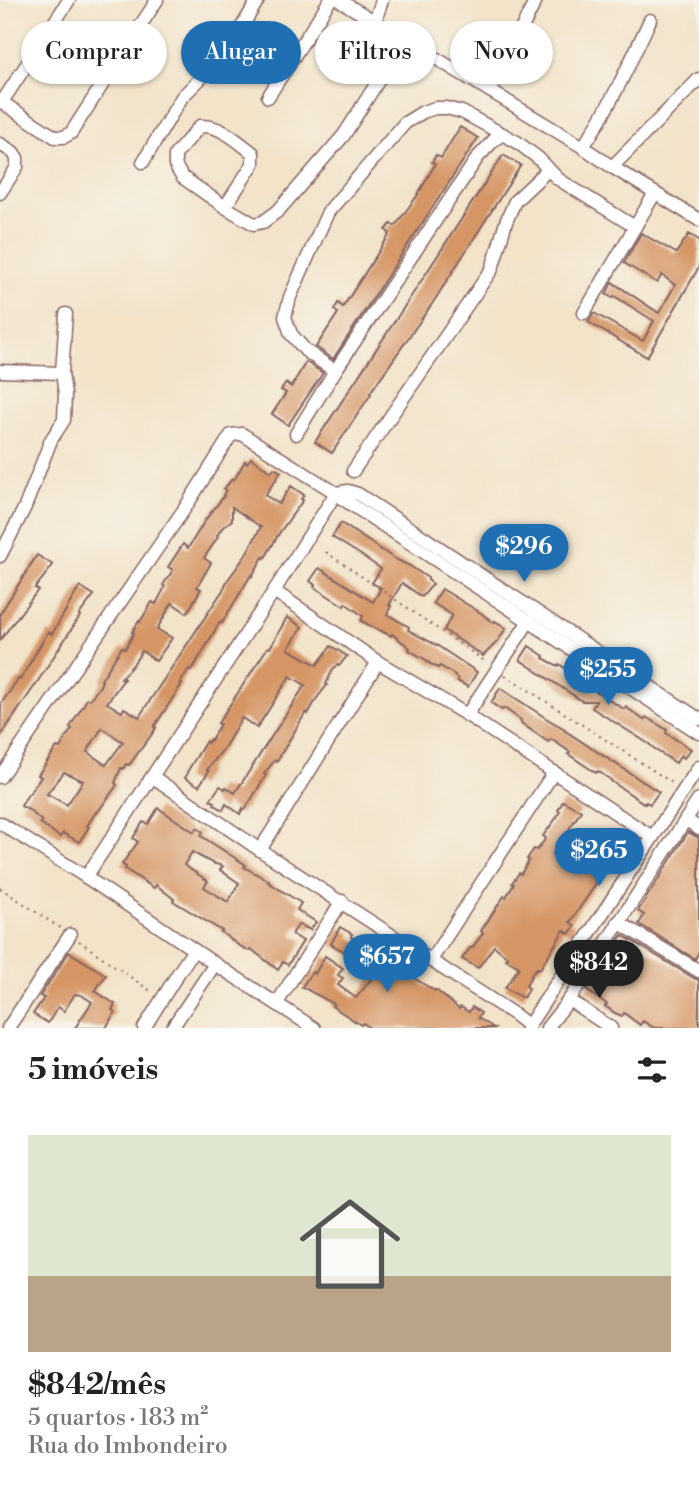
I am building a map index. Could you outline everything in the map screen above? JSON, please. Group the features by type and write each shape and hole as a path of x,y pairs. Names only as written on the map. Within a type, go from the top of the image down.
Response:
{"street":[{"path":"69,0 1,102 55,137 64,138 71,133 157,0"},
{"path":"143,162 182,97 226,53 258,0"},
{"path":"268,97 330,0"},
{"path":"340,0 375,21 382,0"},
{"path":"490,91 536,0"},
{"path":"583,147 621,83 650,20"},
{"path":"436,59 699,220"},
{"path":"612,167 699,79"},
{"path":"225,207 253,164 253,153 223,131 208,125 200,126 175,155 175,165 182,177 225,207 254,224 263,222 278,211 344,135 376,84"},
{"path":"335,371 306,351 291,334 285,317 290,298 328,212 405,123 423,112 446,108 462,112 503,134 538,158 558,179 635,227"},
{"path":"296,434 478,157 494,139 503,134"},
{"path":"0,144 13,152 18,167 0,193"},
{"path":"353,471 492,269 515,201 548,170"},
{"path":"584,313 655,193"},
{"path":"0,556 25,507 51,440 64,420 65,394 62,373 66,314"},
{"path":"0,371 62,373"},
{"path":"0,777 185,508 225,441 231,435 242,434 338,493 343,499 699,733"},
{"path":"86,877 338,493 348,491 358,494 699,719"},
{"path":"274,591 378,662 467,715 652,837"},
{"path":"467,715 529,621"},
{"path":"260,849 378,662"},
{"path":"153,777 515,1014 528,1027 699,767"},
{"path":"430,960 554,772"},
{"path":"547,1028 569,1000 699,799"},
{"path":"685,819 699,829"},
{"path":"0,823 314,1028"},
{"path":"277,1003 342,901"},
{"path":"618,922 699,971"},
{"path":"8,1028 70,935"},
{"path":"144,1028 194,950"},
{"path":"172,1028 215,964"},
{"path":"162,999 183,1013"},
{"path":"569,1000 611,1028"}],"path":[{"path":"0,888 162,999"}],"building":[{"path":"460,127 478,138 333,359 316,347 338,313 334,310 338,303 343,307 390,234 386,230 391,224 395,226 417,196 435,164 432,162 436,155 441,158"},
{"path":"503,155 521,165 332,453 315,442"},
{"path":"641,233 676,253 689,234 699,240 699,267 647,357 588,322 594,313 643,341 654,321 614,296 613,298 606,294 612,282 659,313 675,285 662,275 657,283 624,263"},
{"path":"306,362 323,373 288,425 272,414 286,393 281,390 286,383 291,387"},
{"path":"251,458 271,472 274,468 281,472 265,495 279,504 291,486 304,495 301,499 303,500 251,575 222,623 220,622 192,670 189,669 150,737 129,765 121,768 115,783 117,785 96,812 79,842 63,833 60,837 21,806 41,777 38,775 72,729 70,727 87,699 90,699 100,686 122,647 125,649 139,621 152,602 156,604 165,587 163,585 173,570 168,567 183,544 188,548 224,496 224,489 234,480 245,461 247,463","holes":["232,507 261,527 245,556 139,717 124,708 122,712 107,703 124,679 121,678 142,651 156,661 172,638 157,629 172,603 187,613 201,589 197,587 211,563 204,558 222,528 232,520","102,728 123,742 106,765 87,752","64,772 83,781 67,805 47,794"]},
{"path":"341,523 410,566 433,584 422,597 402,583 389,605 391,606 387,614 477,672 468,687 457,681 455,675 409,650 410,648 392,634 391,636 361,621 363,616 345,603 344,606 314,587 310,581 319,568 373,602 381,588 372,583 381,569 332,537"},
{"path":"37,555 53,565 35,588 38,590 0,640 0,614"},
{"path":"80,586 94,595 0,737 1,704 18,679 20,680 48,632 52,634"},
{"path":"442,589 506,628 483,656 444,630 452,615 433,603"},
{"path":"287,617 302,627 288,649 317,665 331,646 347,656 333,669 327,685 308,714 306,712 277,761 275,760 264,774 266,775 245,810 243,808 240,814 226,804 223,810 210,800 220,786 235,793 305,685 290,676 257,728 242,718 199,786 185,778 206,741 208,743 211,740 220,724 218,723 268,647 270,648"},
{"path":"529,646 544,656 543,658 558,666 559,664 624,709 626,707 644,720 646,717 667,730 666,733 691,749 684,758 681,755 676,763 657,751 592,708 596,701 582,701 520,660"},
{"path":"500,688 659,792 650,804 645,804 568,754 570,752 551,739 548,742 504,708 502,710 491,703"},
{"path":"563,801 581,811 553,854 569,863 580,845 593,854 596,853 609,830 623,838 621,842 624,843 570,922 575,926 569,934 564,930 540,969 537,968 533,972 523,998 505,988 519,967 506,959 508,957 494,946 478,968 462,959 483,933 481,931 504,896 506,897 519,873 521,874 529,860 527,859 546,838 543,836 557,817"},
{"path":"158,808 194,832 197,828 203,832 201,836 301,903 297,910 316,922 310,930 299,924 292,934 303,941 288,965 283,962 278,970 251,949 249,951 238,945 222,931 173,901 174,899 156,885 154,888 125,869 122,864 138,842 133,838 143,822 148,824","holes":["192,852 223,866 220,870 239,883 228,902 204,887 208,881 184,865"]},
{"path":"688,832 699,838 699,952 695,959 639,924 644,915 638,911"},
{"path":"340,927 411,978 436,990 459,1009 461,1007 469,1012 472,1007 481,1013 478,1018 494,1028 370,1028 302,987 312,972 315,974 325,956 343,968 338,975 343,978 338,985 356,998 376,973 348,952 331,944"},
{"path":"622,935 699,980 699,1028 654,1028 643,1021 640,1025 624,1013 622,1016 615,1013 586,990"},
{"path":"69,952 106,975 95,991 115,1004 112,1010 115,1012 106,1028 75,1028 92,1002 81,995 75,994 64,1011 58,1007 48,1023 33,1014 44,998 40,996"}]}
